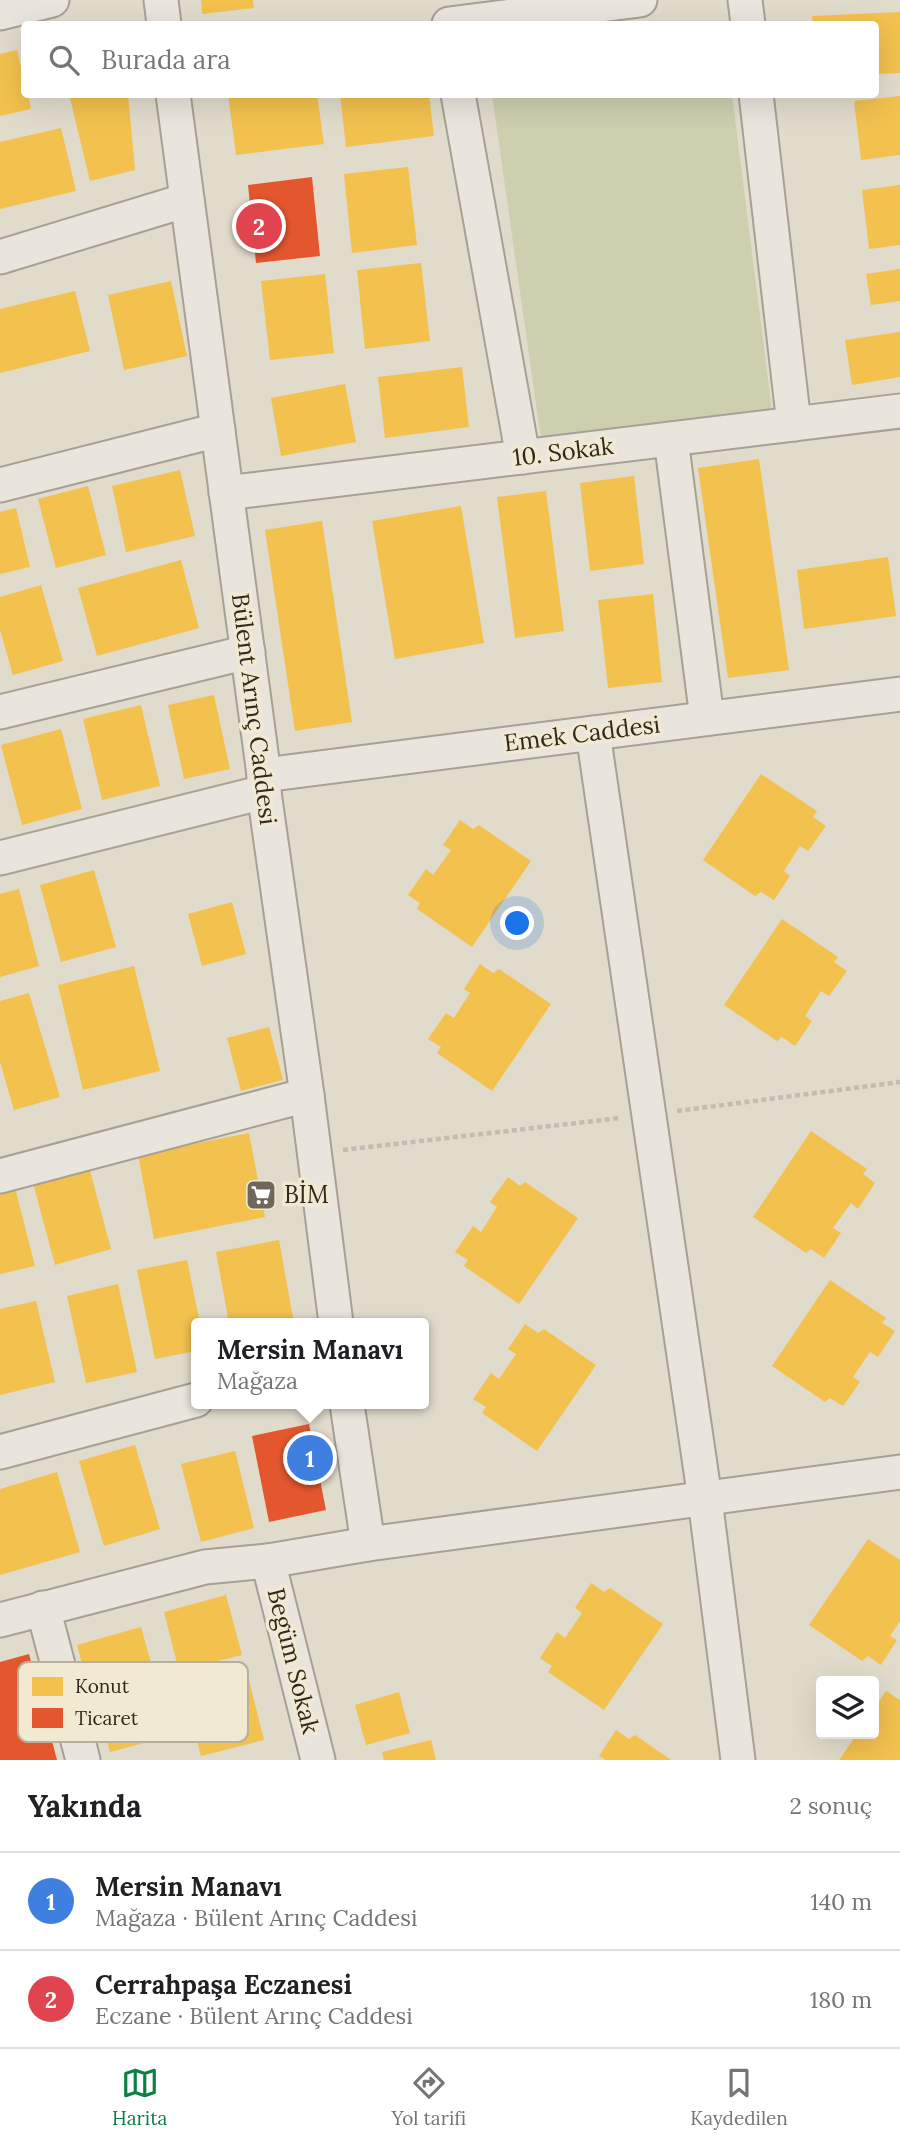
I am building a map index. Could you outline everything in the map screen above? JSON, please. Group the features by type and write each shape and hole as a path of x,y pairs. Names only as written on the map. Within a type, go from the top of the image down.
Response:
{"street":[{"path":"0,13 51,0"},
{"path":"161,0 164,21"},
{"path":"746,0 748,21"},
{"path":"472,21 623,1"},
{"name":"Bülent Arınç Caddesi","path":"174,98 335,1318"},
{"path":"459,98 523,457"},
{"path":"756,98 794,424"},
{"path":"0,257 187,200"},
{"name":"10. Sokak","path":"226,493 900,411"},
{"path":"0,485 218,430"},
{"path":"671,439 707,718"},
{"path":"0,712 248,652"},
{"name":"Emek Caddesi","path":"0,859 264,784 593,733 900,694"},
{"path":"593,733 705,1499 738,1760"},
{"path":"0,1175 307,1095"},
{"path":"0,1452 191,1402"},
{"path":"348,1409 368,1544"},
{"path":"0,1620 205,1567 268,1561 368,1544 900,1472"},
{"name":"Begüm Sokak","path":"268,1561 318,1760"},
{"path":"43,1608 57,1662"},
{"path":"78,1742 83,1760"}],"path":[{"path":"315,1153 649,1115 900,1082"}],"green space":[{"path":"492,98 732,98 772,411 542,446"}],"building: Konut":[{"path":"201,0 253,0 254,8 202,14"},
{"path":"900,12 900,73 879,74 879,21 813,21 812,16"},
{"path":"17,50 21,67 21,98 29,98 31,109 0,116 0,54"},
{"path":"900,96 900,155 861,160 854,101"},
{"path":"70,98 128,98 135,170 90,181"},
{"path":"229,98 318,98 324,144 236,155"},
{"path":"340,98 429,98 434,136 346,147"},
{"path":"61,128 76,191 0,209 0,142"},
{"path":"408,167 417,245 352,253 344,174"},
{"path":"900,185 900,245 869,249 862,190"},
{"path":"421,263 430,341 365,349 357,270"},
{"path":"900,269 900,301 871,305 866,274"},
{"path":"325,274 334,353 270,360 261,281"},
{"path":"171,281 187,356 124,370 108,295"},
{"path":"75,291 90,351 0,373 0,309"},
{"path":"900,332 900,377 852,385 845,340"},
{"path":"462,367 469,427 385,438 378,377"},
{"path":"345,384 356,442 281,456 271,398"},
{"path":"759,459 789,670 728,678 698,468"},
{"path":"180,470 195,536 126,552 112,486"},
{"path":"634,476 644,564 590,571 580,483"},
{"path":"88,486 106,555 56,568 38,499"},
{"path":"546,491 564,631 515,638 497,497"},
{"path":"461,506 484,643 395,659 372,521"},
{"path":"16,508 30,567 0,574 0,512"},
{"path":"322,521 352,722 295,731 265,530"},
{"path":"888,557 896,616 804,629 797,570"},
{"path":"181,560 199,628 97,656 78,588"},
{"path":"41,585 63,661 13,675 0,630 0,597"},
{"path":"653,594 662,682 608,688 598,600"},
{"path":"214,695 230,769 184,779 168,705"},
{"path":"141,705 160,786 102,800 83,719"},
{"path":"61,729 82,809 22,825 1,745"},
{"path":"761,774 817,811 813,817 826,826 808,851 800,846 784,871 790,876 774,900 761,892 755,896 703,860"},
{"path":"460,820 473,829 479,825 531,861 472,947 417,909 420,903 408,895 426,869 433,875 451,850 443,845"},
{"path":"94,870 116,947 61,962 40,885"},
{"path":"19,889 39,966 0,977 0,894"},
{"path":"232,902 246,954 202,966 188,914"},
{"path":"782,919 838,957 834,962 847,971 829,996 821,991 805,1016 812,1021 795,1046 782,1037 777,1041 724,1005"},
{"path":"480,964 493,973 499,969 551,1004 492,1091 437,1053 441,1047 428,1039 446,1013 454,1018 470,993 464,989"},
{"path":"134,966 160,1071 83,1090 58,985"},
{"path":"29,993 60,1097 14,1110 0,1062 0,1001"},
{"path":"269,1027 283,1080 241,1091 227,1038"},
{"path":"811,1131 867,1169 863,1174 875,1183 858,1209 851,1203 833,1228 841,1233 824,1258 811,1249 806,1253 753,1217"},
{"path":"249,1133 265,1217 154,1239 138,1155"},
{"path":"89,1167 111,1249 55,1265 33,1183"},
{"path":"508,1177 520,1186 525,1182 578,1218 519,1304 464,1266 468,1260 455,1252 473,1226 481,1232 497,1207 490,1202"},
{"path":"15,1188 35,1266 0,1274 0,1192"},
{"path":"279,1240 293,1318 228,1318 216,1252"},
{"path":"187,1260 199,1318 191,1318 191,1352 155,1359 137,1270"},
{"path":"830,1280 886,1318 882,1323 895,1331 878,1357 870,1352 853,1377 860,1382 843,1406 830,1398 825,1402 772,1366"},
{"path":"118,1284 137,1372 86,1383 67,1296"},
{"path":"36,1301 55,1382 0,1395 0,1309"},
{"path":"525,1324 538,1333 544,1329 596,1365 537,1451 482,1413 486,1407 473,1399 491,1373 499,1379 516,1354 508,1349"},
{"path":"135,1445 160,1529 104,1546 79,1461"},
{"path":"235,1451 254,1528 201,1542 181,1464"},
{"path":"57,1472 80,1552 0,1575 0,1489"},
{"path":"868,1539 900,1560 900,1621 890,1636 897,1640 881,1665 868,1656 862,1661 809,1625"},
{"path":"591,1583 604,1592 610,1588 663,1624 604,1710 548,1672 552,1666 540,1658 557,1632 565,1638 582,1613 575,1608"},
{"path":"226,1595 242,1655 214,1662 177,1662 164,1612"},
{"path":"141,1627 151,1662 82,1662 77,1645"},
{"path":"248,1680 264,1740 201,1756 197,1742 248,1742"},
{"path":"886,1691 900,1700 900,1760 839,1760 854,1739 879,1739 879,1702"},
{"path":"399,1692 410,1733 366,1745 355,1705"},
{"path":"616,1730 629,1739 635,1735 671,1760 606,1760 599,1756"},
{"path":"431,1740 436,1760 384,1760 382,1752"},
{"path":"107,1742 148,1742 110,1752"}],"building: Ticaret":[{"path":"312,177 320,256 256,263 248,185"},
{"path":"309,1424 326,1510 269,1522 252,1436"},
{"path":"29,1654 31,1662 18,1662 18,1742 52,1742 57,1760 0,1760 0,1662"}],"place":[{"name":"Cerrahpaşa Eczanesi","path":"259,226"},
{"name":"BİM","path":"261,1195"},
{"name":"Mersin Manavı","path":"310,1458"}]}
